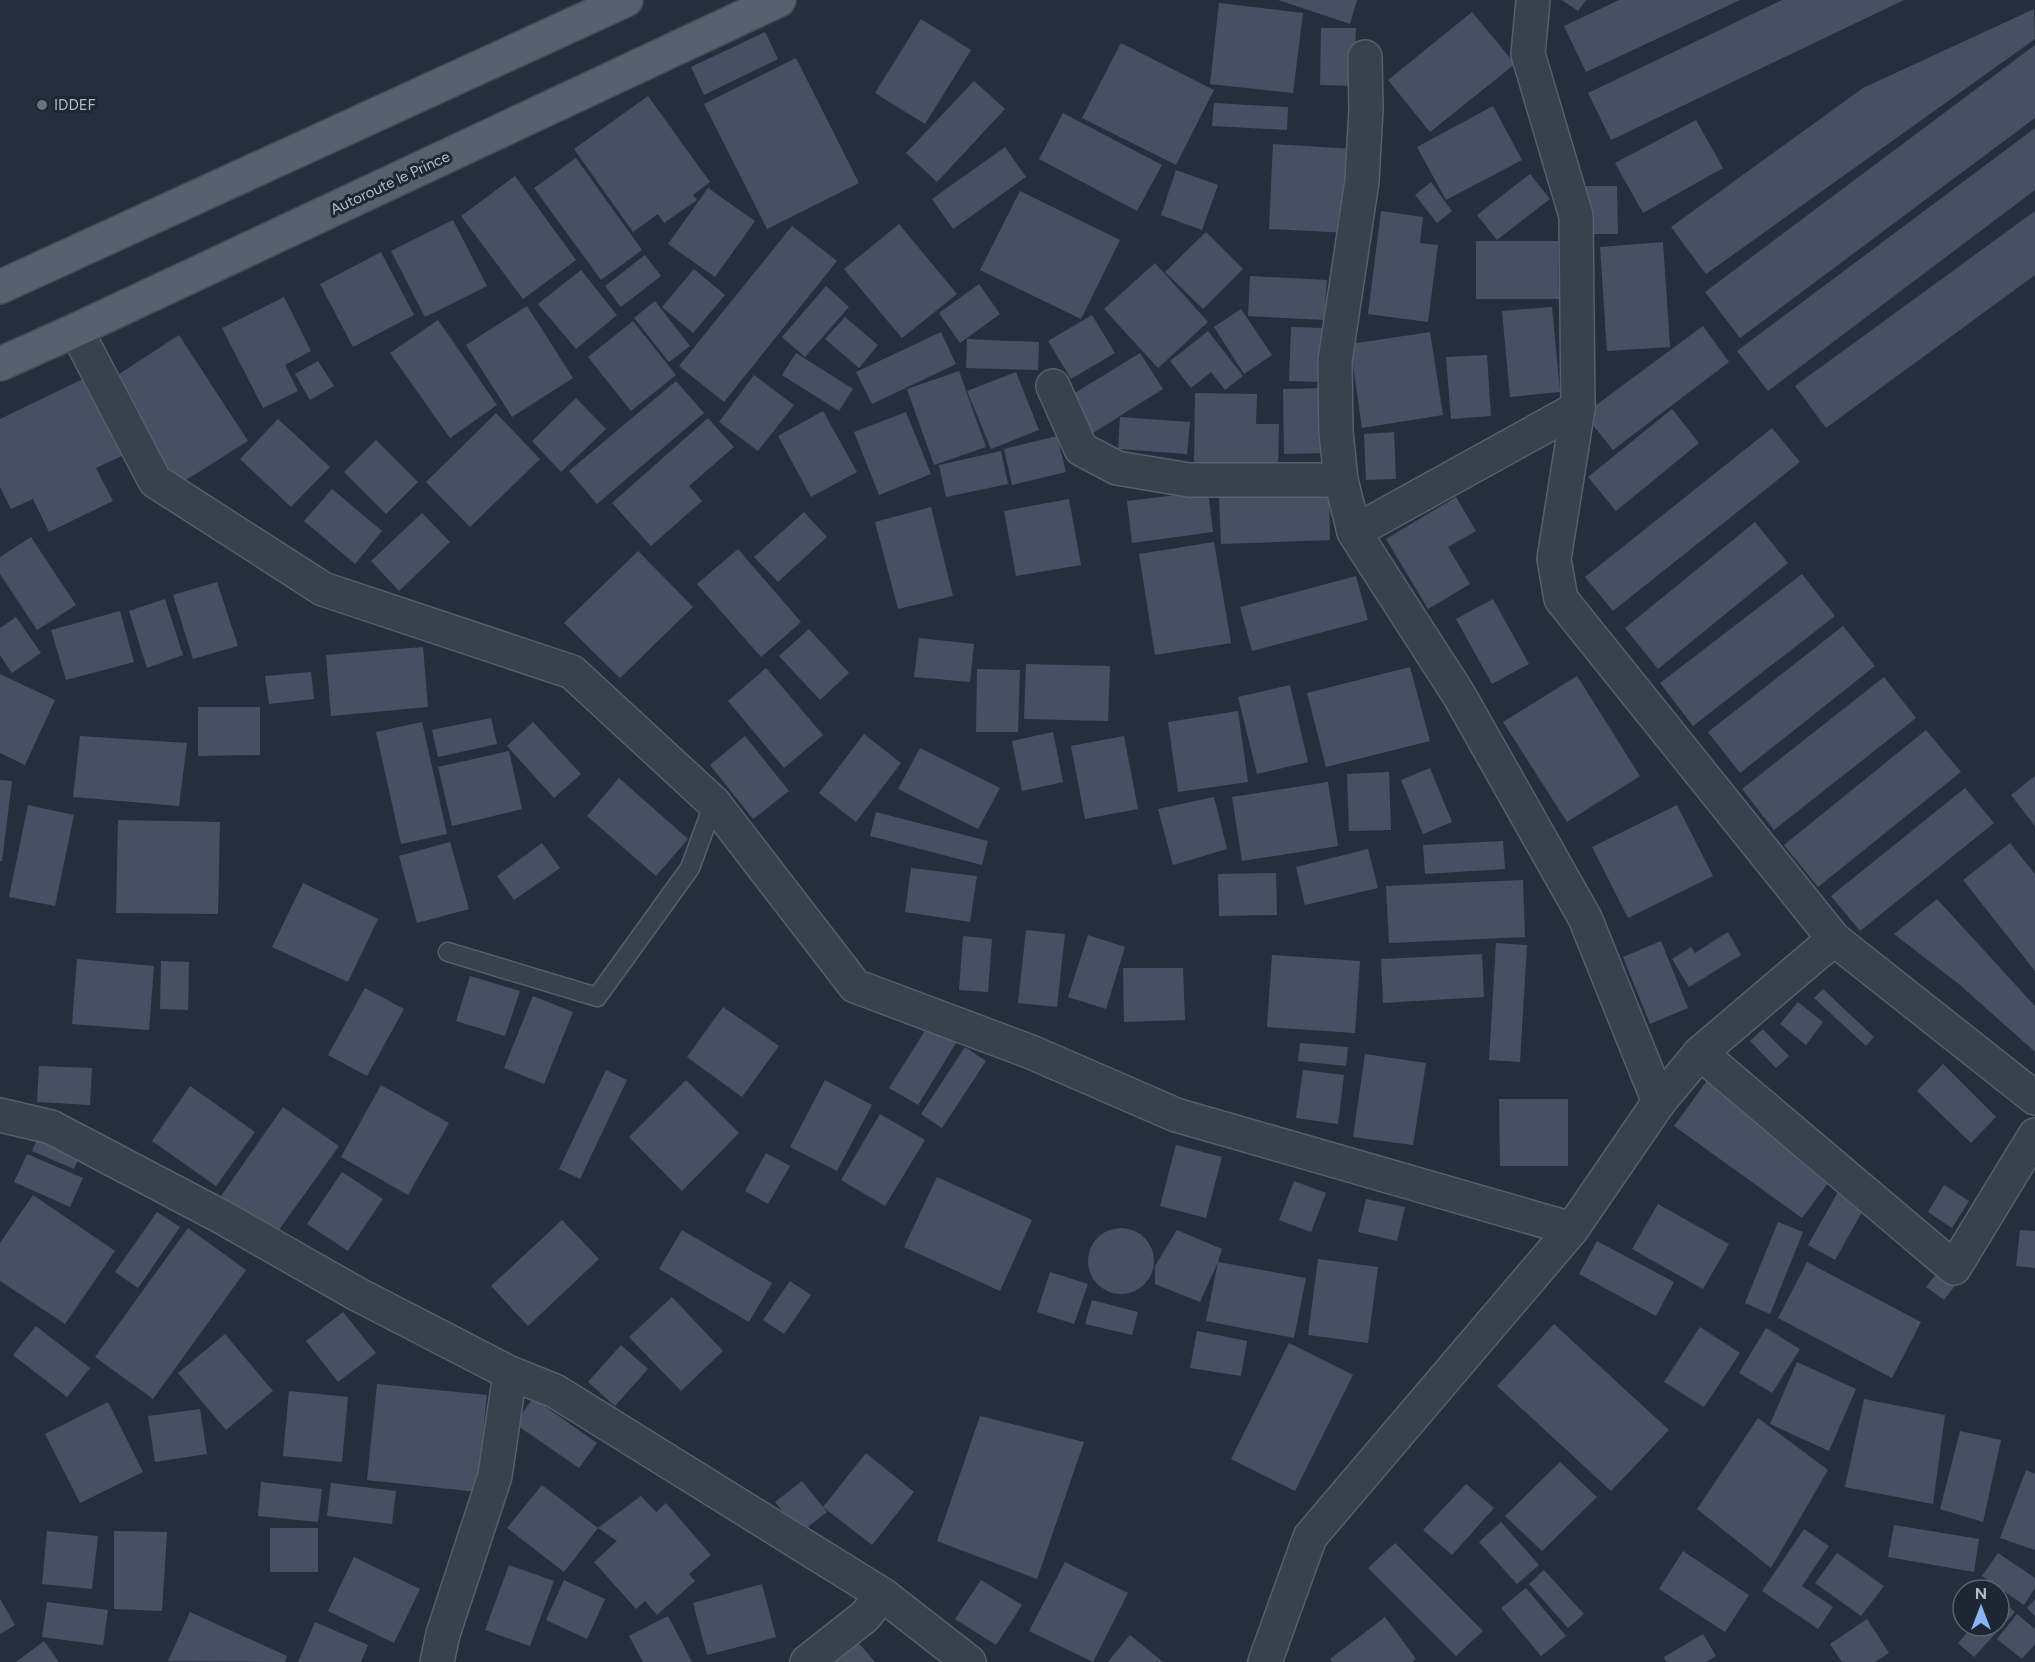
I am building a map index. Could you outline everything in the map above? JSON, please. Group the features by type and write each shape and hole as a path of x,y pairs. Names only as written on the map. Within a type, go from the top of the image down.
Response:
{"main road":[{"path":"0,287 626,0"},
{"name":"Autoroute le Prince","path":"0,364 779,0"}],"street":[{"path":"1533,0 1528,54 1576,216 1578,408 1554,560 1561,599 1834,939 2035,1098"},
{"path":"1365,57 1366,110 1362,181 1335,361 1336,432 1341,480 1354,532 1459,695 1585,918 1659,1102"},
{"path":"76,330 155,481 323,589 572,672 714,803 855,987 1031,1052 1176,1115 1572,1229"},
{"path":"1053,386 1082,449 1117,468 1189,480 1341,480"},
{"path":"1354,532 1578,408"},
{"path":"1265,1662 1310,1537 1572,1229 1659,1102 1700,1053 1834,939"},
{"path":"1700,1053 1954,1268 2035,1136"},
{"path":"0,1115 51,1127 220,1216 357,1294 510,1373 555,1390 883,1595 969,1662"},
{"path":"437,1662 447,1623 495,1476 510,1373"},
{"path":"807,1662 864,1617 883,1595"}],"lane":[{"path":"448,952 597,997 690,868 714,803"}],"building":[{"path":"1278,0 1357,0 1350,24"},
{"path":"1562,0 1586,0 1578,11"},
{"path":"1619,0 1740,0 1586,72 1564,26"},
{"path":"1782,0 1904,0 1611,140 1588,93"},
{"path":"1219,3 1303,13 1293,93 1210,84"},
{"path":"2034,9 2035,39 1706,274 1671,227 1863,88"},
{"path":"1472,12 1515,64 1430,132 1388,80"},
{"path":"921,19 971,50 925,124 875,93"},
{"path":"1321,28 1356,28 1354,86 1320,85"},
{"path":"765,32 778,59 704,95 691,67"},
{"path":"1121,43 1214,90 1176,165 1082,118"},
{"path":"2035,45 2035,118 1740,338 1705,292"},
{"path":"796,58 859,183 767,229 704,104"},
{"path":"974,81 1005,109 937,182 906,153"},
{"path":"648,96 710,182 693,195 697,200 664,223 658,214 633,232 574,149"},
{"path":"1214,103 1288,107 1287,130 1212,126"},
{"path":"1493,106 1522,160 1446,200 1417,147"},
{"path":"1063,113 1162,165 1137,211 1039,159"},
{"path":"1696,120 1723,168 1643,213 1615,163"},
{"path":"2035,128 2035,190 1768,391 1737,351"},
{"path":"1273,144 1354,149 1349,233 1269,229"},
{"path":"1005,147 1026,177 953,229 932,199"},
{"path":"576,158 642,250 601,280 534,188"},
{"path":"1176,170 1218,185 1202,230 1161,215"},
{"path":"1530,174 1550,199 1497,240 1477,215"},
{"path":"515,176 576,260 523,299 461,216"},
{"path":"1431,182 1452,211 1437,223 1415,195"},
{"path":"1580,186 1617,186 1618,234 1581,234"},
{"path":"708,188 755,221 715,277 668,244"},
{"path":"1020,191 1120,240 1081,319 980,270"},
{"path":"1381,211 1423,217 1420,243 1438,245 1428,322 1368,314"},
{"path":"2035,211 2035,275 1826,428 1795,386"},
{"path":"453,220 487,286 425,317 391,251"},
{"path":"899,224 957,294 902,338 844,269"},
{"path":"792,226 837,261 724,402 679,366"},
{"path":"1206,232 1243,269 1203,309 1165,272"},
{"path":"1476,241 1558,241 1559,299 1476,299"},
{"path":"1663,242 1670,347 1607,351 1600,247"},
{"path":"381,252 414,315 353,347 320,284"},
{"path":"645,255 661,276 621,307 605,286"},
{"path":"1155,263 1208,322 1158,368 1104,309"},
{"path":"694,269 725,295 693,333 662,307"},
{"path":"581,270 617,315 576,349 538,304"},
{"path":"1250,276 1327,280 1324,320 1248,316"},
{"path":"979,284 1000,314 960,343 939,313"},
{"path":"826,286 849,307 805,357 782,337"},
{"path":"284,297 311,351 285,365 298,391 263,408 222,328"},
{"path":"655,301 690,346 669,362 634,318"},
{"path":"527,306 573,378 512,417 466,345"},
{"path":"1552,307 1560,392 1510,397 1502,311"},
{"path":"1241,309 1272,355 1244,374 1214,327"},
{"path":"1092,315 1115,353 1071,379 1048,341"},
{"path":"845,317 878,345 859,368 825,339"},
{"path":"438,320 497,405 450,438 390,353"},
{"path":"633,321 676,375 631,411 588,357"},
{"path":"1703,326 1729,362 1613,450 1584,414"},
{"path":"1291,327 1322,328 1320,382 1289,381"},
{"path":"1208,331 1243,376 1225,390 1211,372 1191,388 1170,361"},
{"path":"941,332 956,364 872,404 856,372"},
{"path":"1430,332 1443,415 1362,428 1350,344"},
{"path":"179,335 248,441 178,485 110,380"},
{"path":"967,339 1039,342 1038,370 966,368"},
{"path":"796,353 853,389 839,411 782,375"},
{"path":"1140,353 1163,389 1088,436 1065,399"},
{"path":"1487,355 1491,416 1451,419 1446,357"},
{"path":"318,361 334,386 310,400 295,374"},
{"path":"959,371 986,447 934,465 907,389"},
{"path":"1016,372 1039,430 991,449 967,391"},
{"path":"754,375 794,405 758,451 719,422"},
{"path":"87,377 124,455 96,468 113,501 49,532 33,499 11,509 0,487 0,419"},
{"path":"676,381 704,413 597,504 569,471"},
{"path":"1328,388 1330,453 1284,454 1283,389"},
{"path":"1195,393 1257,394 1256,424 1279,424 1278,467 1194,466"},
{"path":"576,398 606,429 561,472 532,441"},
{"path":"1672,409 1699,443 1616,511 1588,477"},
{"path":"823,411 857,472 811,497 778,436"},
{"path":"906,412 931,474 879,495 854,432"},
{"path":"496,413 540,459 470,527 426,482"},
{"path":"1120,417 1190,422 1187,454 1118,449"},
{"path":"708,418 734,447 689,486 702,501 651,546 612,503"},
{"path":"278,419 330,467 291,507 240,459"},
{"path":"1772,428 1800,462 1613,611 1585,577"},
{"path":"1394,432 1396,479 1366,480 1364,434"},
{"path":"1057,436 1066,472 1012,485 1004,449"},
{"path":"376,440 418,482 386,514 344,472"},
{"path":"1001,451 1008,484 946,497 939,465"},
{"path":"332,489 382,531 355,564 304,521"},
{"path":"1208,491 1213,532 1132,543 1127,501"},
{"path":"1329,493 1330,540 1221,544 1219,497"},
{"path":"1456,497 1476,531 1448,547 1470,584 1428,609 1386,539"},
{"path":"1069,499 1081,565 1016,576 1004,511"},
{"path":"931,507 953,596 898,609 875,522"},
{"path":"804,512 827,537 778,582 754,557"},
{"path":"422,513 450,542 399,591 371,561"},
{"path":"1755,522 1788,563 1658,669 1625,628"},
{"path":"31,537 76,605 37,630 0,574 0,557"},
{"path":"1214,542 1231,643 1155,655 1139,554"},
{"path":"738,549 801,622 761,657 697,584"},
{"path":"638,551 693,607 620,678 564,623"},
{"path":"1802,574 1835,616 1693,726 1660,683"},
{"path":"1356,576 1368,620 1252,651 1240,607"},
{"path":"217,582 238,646 193,659 173,595"},
{"path":"165,599 183,655 147,668 129,611"},
{"path":"1493,599 1529,664 1492,684 1456,619"},
{"path":"120,611 134,662 66,680 51,630"},
{"path":"16,617 41,653 12,673 0,655 0,628"},
{"path":"1843,626 1875,666 1740,773 1708,732"},
{"path":"809,629 849,673 820,700 779,656"},
{"path":"919,638 974,644 970,682 914,677"},
{"path":"423,647 428,707 331,716 326,655"},
{"path":"1026,664 1110,666 1108,721 1024,719"},
{"path":"1410,667 1430,741 1326,767 1307,693"},
{"path":"766,668 823,735 784,768 728,701"},
{"path":"977,669 1020,670 1018,732 976,732"},
{"path":"311,672 314,699 269,704 265,676"},
{"path":"0,674 55,700 25,765 0,753"},
{"path":"1577,676 1640,776 1567,822 1503,722"},
{"path":"1884,677 1916,718 1774,830 1742,789"},
{"path":"1290,685 1308,762 1257,774 1238,697"},
{"path":"198,707 260,707 260,755 198,756"},
{"path":"1238,711 1248,782 1178,792 1168,722"},
{"path":"491,718 497,744 438,757 432,730"},
{"path":"422,722 447,834 401,844 376,732"},
{"path":"533,722 581,774 554,798 507,746"},
{"path":"1926,730 1961,772 1818,887 1784,845"},
{"path":"1053,732 1063,782 1022,791 1012,741"},
{"path":"864,734 901,763 856,822 819,793"},
{"path":"80,736 187,743 179,806 73,797"},
{"path":"745,736 789,791 753,819 710,765"},
{"path":"1124,736 1138,809 1085,819 1071,746"},
{"path":"920,748 1000,788 978,829 898,789"},
{"path":"509,751 522,809 452,826 438,767"},
{"path":"1430,768 1452,822 1423,834 1401,780"},
{"path":"1389,772 1391,830 1349,831 1347,774"},
{"path":"2035,776 2035,826 2011,795"},
{"path":"619,778 688,839 656,876 587,816"},
{"path":"0,780 12,781 2,861 0,861"},
{"path":"1328,782 1338,846 1242,861 1232,797"},
{"path":"1965,788 1994,823 1860,931 1831,896"},
{"path":"1214,797 1227,849 1173,865 1158,809"},
{"path":"28,805 74,815 55,906 9,897"},
{"path":"1677,805 1713,876 1628,918 1592,847"},
{"path":"876,812 988,841 982,865 870,836"},
{"path":"118,820 220,822 218,914 116,913"},
{"path":"1503,841 1505,869 1425,874 1423,845"},
{"path":"450,842 469,909 417,923 399,856"},
{"path":"542,843 560,868 514,900 497,876"},
{"path":"2010,843 2035,874 2035,971 1963,880"},
{"path":"1368,849 1378,888 1305,905 1296,867"},
{"path":"911,868 977,876 970,922 905,912"},
{"path":"1276,873 1277,915 1219,916 1218,874"},
{"path":"1523,880 1525,937 1389,943 1386,886"},
{"path":"303,883 378,919 348,982 272,947"},
{"path":"1937,899 2035,1006 2035,1052 1960,985 1894,934"},
{"path":"1026,930 1065,934 1057,1007 1018,1003"},
{"path":"1728,932 1741,955 1689,987 1672,959 1691,947 1695,953"},
{"path":"1088,935 1125,947 1106,1009 1068,997"},
{"path":"963,936 992,939 988,992 959,990"},
{"path":"1661,941 1688,1008 1650,1024 1623,957"},
{"path":"1496,943 1527,945 1520,1062 1489,1060"},
{"path":"1482,954 1484,997 1383,1003 1381,959"},
{"path":"1272,955 1360,961 1355,1033 1267,1027"},
{"path":"77,959 154,966 149,1030 72,1024"},
{"path":"161,961 189,962 188,1010 160,1009"},
{"path":"1123,968 1183,968 1185,1020 1124,1022"},
{"path":"470,976 520,991 505,1036 456,1021"},
{"path":"365,988 404,1009 367,1076 328,1055"},
{"path":"1823,989 1874,1037 1866,1046 1814,998"},
{"path":"533,996 573,1012 544,1084 504,1068"},
{"path":"1798,1002 1823,1022 1806,1045 1780,1024"},
{"path":"723,1007 779,1046 742,1097 687,1057"},
{"path":"931,1021 959,1038 918,1105 889,1088"},
{"path":"1763,1029 1789,1056 1776,1068 1750,1041"},
{"path":"1300,1043 1348,1047 1346,1066 1298,1061"},
{"path":"965,1047 986,1061 942,1128 921,1114"},
{"path":"1365,1054 1426,1063 1413,1145 1353,1137"},
{"path":"1943,1064 1996,1117 1971,1143 1917,1091"},
{"path":"39,1066 92,1068 90,1105 37,1102"},
{"path":"606,1070 627,1080 580,1179 559,1169"},
{"path":"1303,1070 1344,1075 1338,1124 1296,1118"},
{"path":"686,1080 739,1133 682,1191 629,1137"},
{"path":"825,1080 872,1105 837,1171 790,1147"},
{"path":"1706,1082 1834,1175 1802,1218 1674,1126"},
{"path":"381,1085 449,1123 408,1195 341,1157"},
{"path":"190,1086 255,1132 216,1186 152,1141"},
{"path":"1499,1099 1568,1099 1568,1166 1500,1166"},
{"path":"283,1107 339,1146 276,1234 221,1196"},
{"path":"880,1114 925,1140 885,1206 841,1180"},
{"path":"40,1132 82,1151 74,1169 32,1151"},
{"path":"1176,1145 1222,1157 1206,1218 1160,1206"},
{"path":"766,1153 790,1166 768,1204 745,1191"},
{"path":"27,1154 83,1178 70,1207 14,1182"},
{"path":"342,1172 383,1199 348,1251 307,1224"},
{"path":"937,1177 1032,1220 1000,1291 904,1247"},
{"path":"1294,1181 1326,1193 1311,1232 1279,1220"},
{"path":"1944,1185 1969,1201 1952,1228 1928,1212"},
{"path":"1838,1192 1865,1207 1835,1260 1808,1245"},
{"path":"33,1195 115,1251 65,1324 0,1281 0,1243"},
{"path":"1366,1199 1405,1207 1397,1241 1358,1232"},
{"path":"1658,1204 1729,1244 1703,1289 1632,1249"},
{"path":"157,1212 180,1227 138,1288 115,1272"},
{"path":"562,1220 599,1259 528,1326 491,1286"},
{"path":"1778,1222 1803,1232 1770,1314 1745,1303"},
{"path":"188,1228 246,1270 153,1399 95,1357"},
{"path":"1121,1228 1134,1231 1144,1238 1151,1248 1154,1261 1151,1274 1144,1284 1134,1291 1121,1294 1108,1291 1098,1284 1091,1274 1088,1261 1091,1248 1098,1238 1108,1231"},
{"path":"682,1230 772,1283 749,1322 659,1269"},
{"path":"1177,1230 1222,1249 1200,1302 1155,1284 1155,1266"},
{"path":"2020,1230 2035,1231 2035,1268 2016,1266"},
{"path":"1597,1241 1674,1282 1656,1316 1579,1274"},
{"path":"1318,1259 1378,1267 1368,1343 1308,1335"},
{"path":"1218,1262 1306,1278 1294,1338 1206,1321"},
{"path":"1807,1262 1921,1322 1892,1378 1778,1318"},
{"path":"1943,1265 1960,1279 1944,1300 1926,1287"},
{"path":"1050,1272 1088,1284 1074,1324 1037,1312"},
{"path":"790,1281 811,1295 784,1334 763,1320"},
{"path":"672,1297 723,1351 681,1391 629,1337"},
{"path":"1092,1300 1138,1312 1132,1335 1085,1324"},
{"path":"343,1312 376,1353 338,1382 306,1341"},
{"path":"1554,1324 1669,1430 1611,1491 1497,1386"},
{"path":"36,1326 90,1368 67,1397 13,1355"},
{"path":"1700,1327 1740,1353 1704,1407 1664,1382"},
{"path":"1766,1328 1800,1349 1772,1393 1739,1373"},
{"path":"1197,1331 1247,1341 1241,1376 1190,1368"},
{"path":"225,1334 273,1391 226,1430 178,1373"},
{"path":"1289,1343 1353,1375 1295,1491 1231,1459"},
{"path":"621,1345 648,1369 615,1406 588,1382"},
{"path":"1797,1362 1856,1389 1829,1451 1770,1424"},
{"path":"377,1384 487,1395 477,1492 367,1480"},
{"path":"289,1391 348,1397 342,1462 283,1456"},
{"path":"533,1398 597,1443 579,1468 515,1424"},
{"path":"1864,1399 1945,1415 1933,1504 1845,1487"},
{"path":"108,1402 143,1472 80,1503 45,1434"},
{"path":"200,1409 207,1454 155,1462 148,1416"},
{"path":"980,1416 1084,1442 1037,1579 937,1541"},
{"path":"1758,1418 1828,1470 1771,1568 1697,1509"},
{"path":"1960,1431 2001,1440 1983,1522 1940,1509"},
{"path":"866,1453 914,1492 872,1545 823,1507"},
{"path":"1560,1462 1597,1497 1542,1551 1505,1516"},
{"path":"2026,1470 2035,1474 2035,1550 2000,1538"},
{"path":"802,1481 827,1512 800,1533 775,1502"},
{"path":"261,1482 322,1489 318,1522 258,1516"},
{"path":"331,1483 396,1491 392,1524 327,1516"},
{"path":"1466,1484 1494,1508 1452,1555 1423,1530"},
{"path":"542,1485 598,1528 564,1572 507,1528"},
{"path":"641,1496 656,1512 666,1503 711,1555 689,1574 695,1581 657,1615 645,1601 636,1609 594,1562 617,1541 598,1528"},
{"path":"1501,1522 1539,1565 1517,1584 1479,1542"},
{"path":"1894,1525 1979,1539 1974,1572 1888,1557"},
{"path":"270,1528 318,1528 318,1572 270,1572"},
{"path":"1804,1529 1829,1546 1802,1586 1833,1607 1818,1629 1762,1591"},
{"path":"47,1531 98,1536 92,1589 42,1584"},
{"path":"114,1531 167,1532 162,1611 114,1609"},
{"path":"1395,1543 1483,1631 1456,1656 1368,1568"},
{"path":"1683,1551 1749,1595 1725,1632 1659,1589"},
{"path":"1837,1553 1884,1586 1861,1616 1815,1583"},
{"path":"1998,1553 2035,1578 2035,1588 2024,1605 2011,1596 2011,1578 1982,1576"},
{"path":"354,1557 420,1589 394,1643 328,1611"},
{"path":"1065,1562 1128,1593 1093,1662 1029,1631"},
{"path":"509,1565 554,1581 530,1646 485,1630"},
{"path":"1544,1570 1584,1614 1568,1628 1529,1584"},
{"path":"564,1580 605,1599 587,1639 546,1620"},
{"path":"981,1580 1022,1605 996,1645 955,1619"},
{"path":"762,1584 776,1637 707,1655 693,1603"},
{"path":"1526,1588 1566,1636 1541,1656 1501,1608"},
{"path":"0,1599 15,1625 0,1634"},
{"path":"2035,1599 2035,1616 2027,1608"},
{"path":"47,1602 108,1610 103,1645 42,1637"},
{"path":"190,1612 287,1656 285,1662 168,1661"},
{"path":"2017,1614 2035,1629 2035,1644 2022,1659 1997,1639 2011,1638 2011,1622"},
{"path":"668,1616 692,1662 643,1662 629,1636"},
{"path":"1385,1617 1416,1659 1412,1662 1332,1662 1330,1659"},
{"path":"1867,1619 1889,1653 1875,1662 1842,1662 1830,1644"},
{"path":"315,1622 368,1645 361,1662 298,1662"},
{"path":"851,1634 875,1662 817,1662"},
{"path":"1703,1634 1716,1656 1706,1662 1666,1662 1664,1657"},
{"path":"1130,1635 1163,1662 1108,1662"},
{"path":"1962,1638 1991,1638 1974,1657 1958,1643"},
{"path":"44,1641 59,1662 16,1662"}],"place":[{"name":"IDDEF","path":"42,105"}]}
